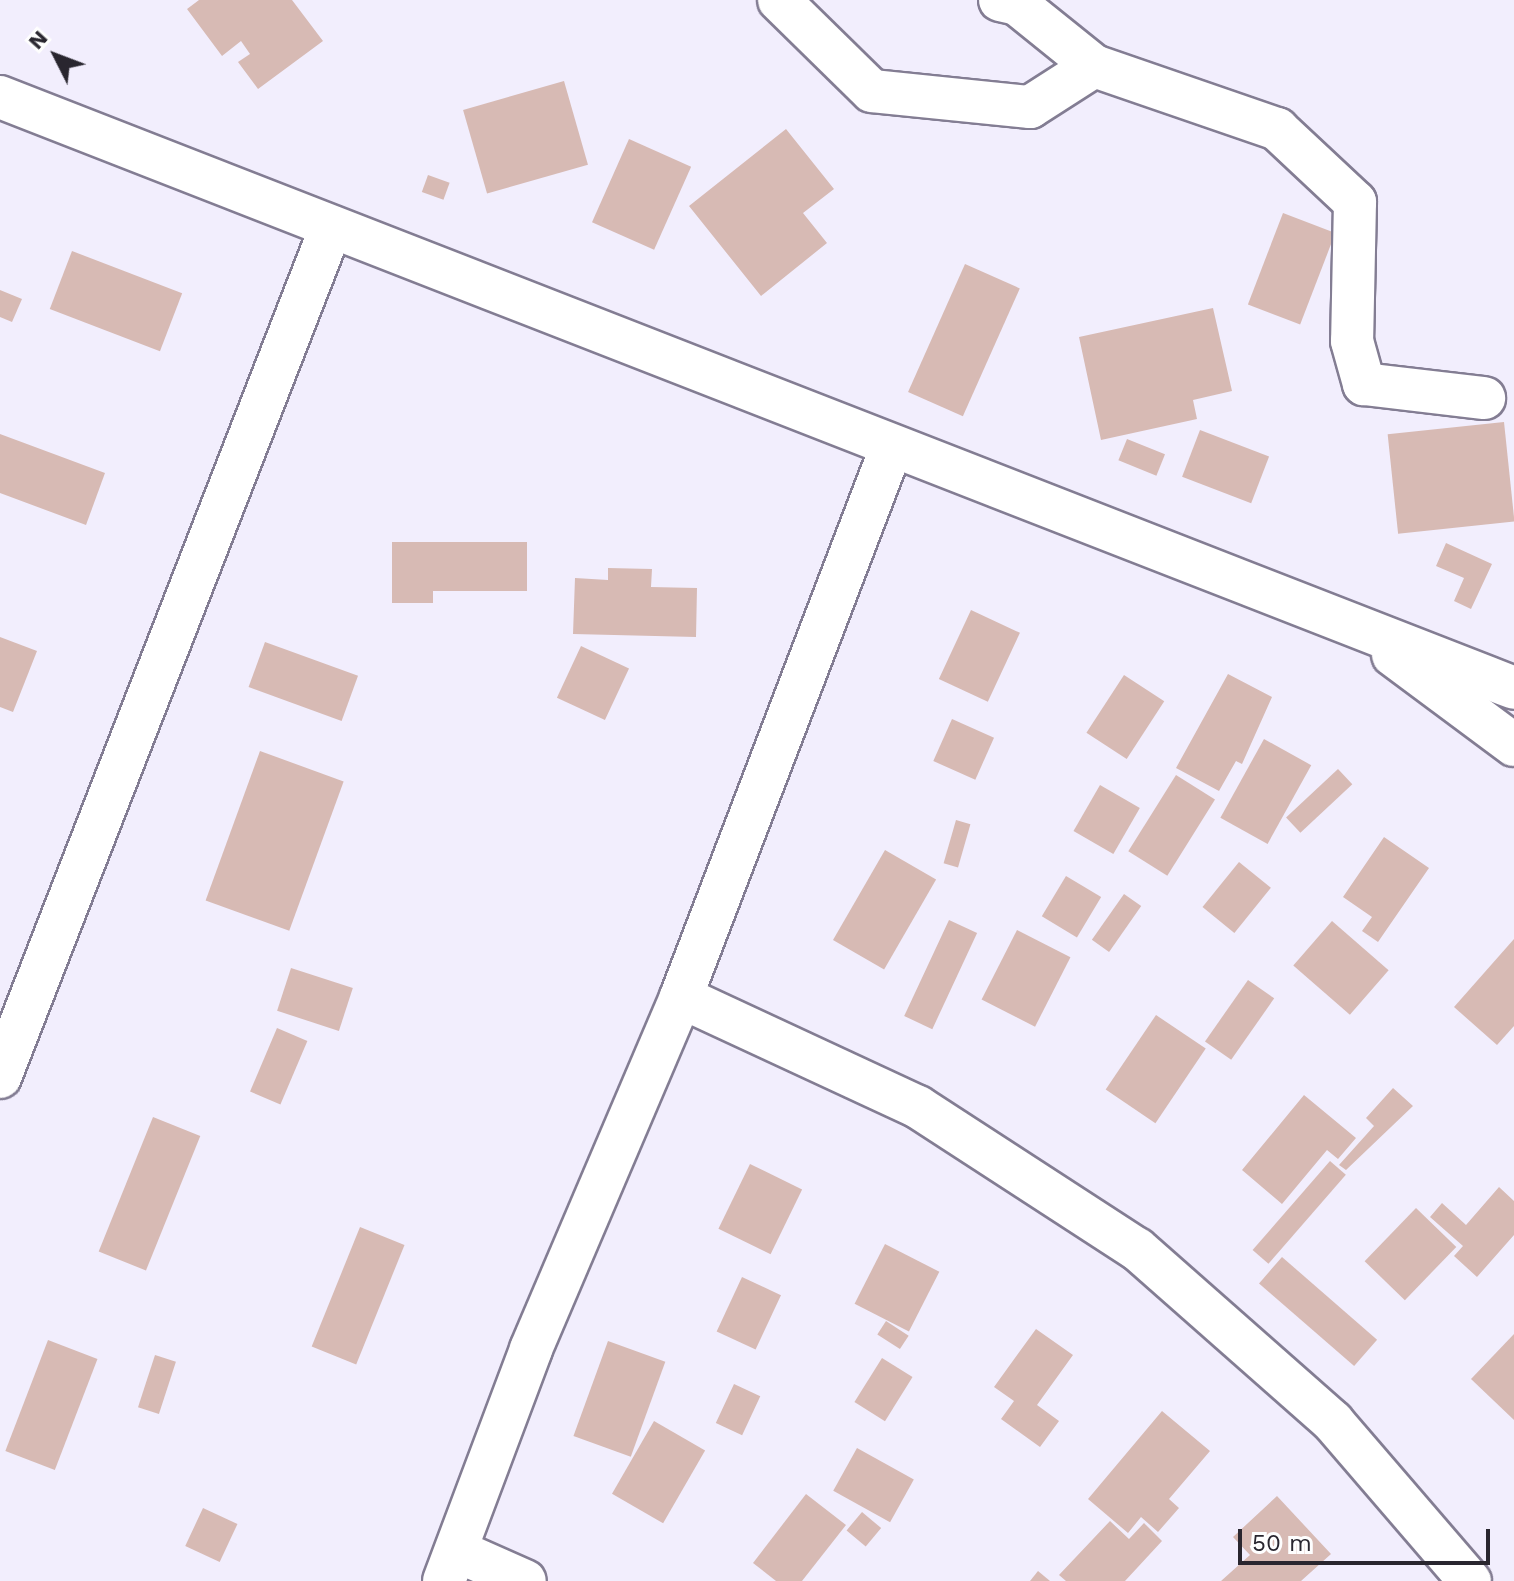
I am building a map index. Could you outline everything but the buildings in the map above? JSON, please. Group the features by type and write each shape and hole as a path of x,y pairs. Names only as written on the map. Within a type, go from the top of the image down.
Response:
{"street":[{"path":"779,0 872,91 1030,107 1094,66"},
{"path":"1000,0 1017,4 1094,66 1277,129 1355,202 1352,341 1364,384 1484,398"},
{"path":"0,97 330,230 1340,616 1514,688"},
{"path":"0,1077 330,230"},
{"path":"525,1581 451,1566 531,1349 681,997 892,446"},
{"path":"1340,616 1514,745"},
{"path":"681,997 918,1107 1137,1249 1333,1422 1470,1581"}]}
